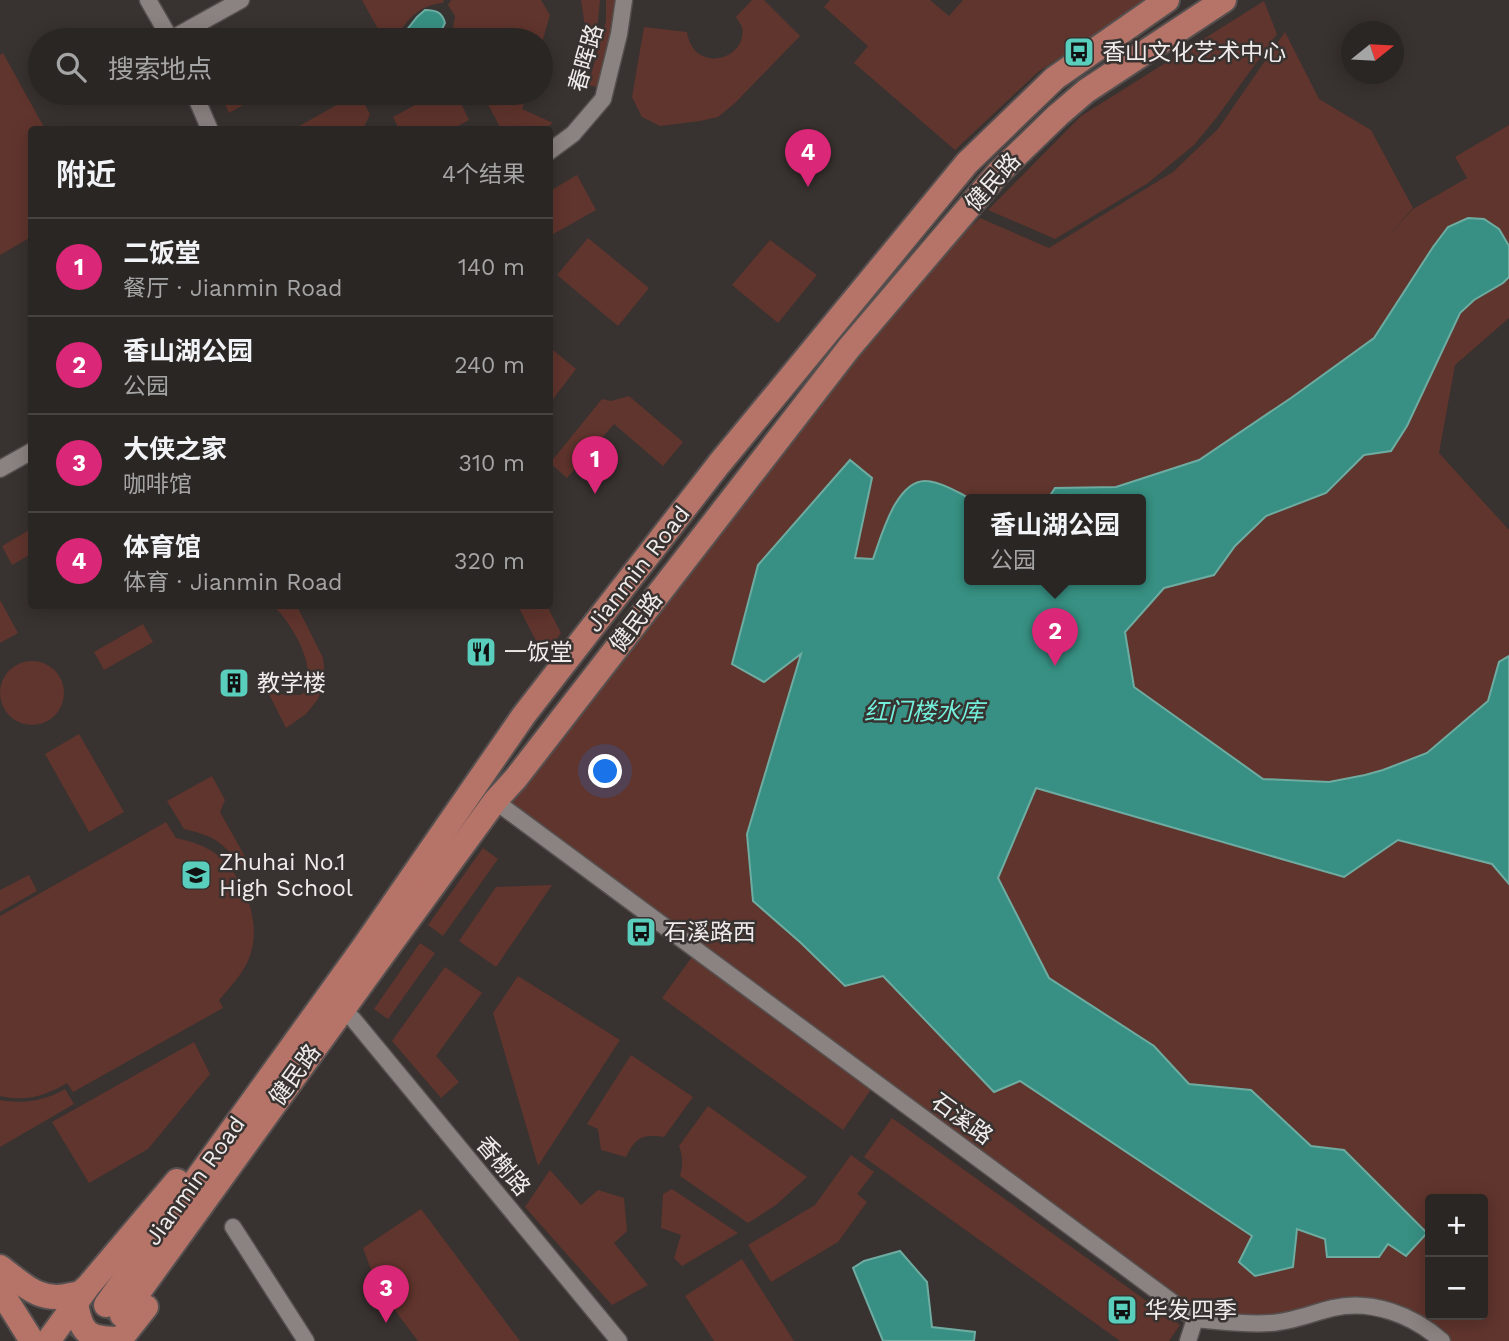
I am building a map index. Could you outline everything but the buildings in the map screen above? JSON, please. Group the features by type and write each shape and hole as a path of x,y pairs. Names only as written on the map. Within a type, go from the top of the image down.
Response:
{"main road":[{"name":"Jianmin Road","path":"117,1325 368,958 524,715 719,464 967,163 1055,78 1167,0"},
{"name":"健民路","path":"368,958 516,778 849,348 998,173 1086,91 1224,0"},
{"path":"82,1294 81,1326 87,1332 106,1339 117,1325 171,1276 353,1019 368,958"},
{"path":"48,1341 82,1294 229,1120 330,986 368,958"},
{"path":"0,1266 29,1289 46,1297 58,1299 82,1294"},
{"path":"0,1290 32,1341"}],"street":[{"path":"148,0 164,28"},
{"path":"192,28 242,0"},
{"name":"春晖路","path":"553,149 573,134 603,99 619,34 624,0"},
{"path":"199,105 208,126"},
{"path":"0,468 28,452"},
{"name":"石溪路","path":"495,801 1195,1319"},
{"name":"香榭路","path":"353,1019 618,1341"},
{"path":"233,1227 306,1341"},
{"path":"1188,1341 1195,1319 1270,1323 1335,1307 1363,1306 1400,1314 1421,1325 1442,1341"}],"shaded area":[{"path":"362,0 444,0 443,3 420,10 403,28 377,28"},
{"path":"451,0 541,0 550,15 546,28 454,28 455,16 448,5"},
{"path":"581,0 600,0 597,31 585,27"},
{"path":"606,0 621,0 601,88 588,85 606,21"},
{"path":"752,0 764,0 800,36 718,117 660,126 642,117 632,97 644,27 687,32 691,45 699,54 719,58 729,55 737,48 742,39 742,27 736,17"},
{"path":"830,0 930,0 949,16 963,0 1146,0 1038,72 955,150 854,63 868,46 824,7"},
{"path":"1264,1 1277,34 1194,145 1148,183 1055,239 988,210 1081,116"},
{"path":"1285,32 1319,99 1371,130 1413,208 1387,237 1413,209 1467,178 1455,157 1509,125 1509,318 1455,365 1439,453 1509,530 1509,1341 1442,1341 1377,1307 1285,1321 1195,1319 495,801 887,304 980,218 1049,248 1173,172 1218,129"},
{"path":"3,53 28,98 28,105 32,105 43,126 28,126 28,239 0,255 0,55"},
{"path":"225,105 244,105 229,113"},
{"path":"337,105 365,105 370,114 364,126 299,126"},
{"path":"415,105 462,105 469,120 458,126 398,126 393,117"},
{"path":"488,105 523,105 522,109 553,123 548,126 499,126"},
{"path":"577,175 596,210 553,234 553,189"},
{"path":"588,238 649,288 618,326 557,275"},
{"path":"770,240 817,275 778,323 732,285"},
{"path":"553,350 576,369 553,399"},
{"path":"629,396 683,442 663,466 614,424 567,478 553,466 553,459 602,399 611,401"},
{"path":"28,531 28,556 12,565 2,546"},
{"path":"0,600 18,633 0,643"},
{"path":"276,609 298,609 323,658 325,677 318,699 306,714 286,728 269,694 300,695 307,691 309,680 301,646"},
{"path":"520,609 549,609 561,633 544,656"},
{"path":"143,624 153,642 104,670 94,652"},
{"path":"26,661 38,661 55,670 62,681 62,705 55,716 38,725 26,725 14,720 5,711 0,699 0,687 5,675 14,666"},
{"path":"79,734 124,812 89,832 45,754"},
{"path":"212,776 225,800 220,812 248,862 242,866 217,841 184,829 167,801"},
{"path":"166,822 176,838 207,848 216,854 235,875 249,903 253,917 252,947 242,972 219,1000 223,1008 73,1092 67,1083 35,1097 0,1096 0,916"},
{"path":"483,848 498,859 443,936 428,925"},
{"path":"29,875 37,891 0,912 0,890"},
{"path":"552,885 496,967 459,941 496,887"},
{"path":"420,943 435,953 388,1019 374,1009"},
{"path":"692,957 872,1088 843,1130 662,998"},
{"path":"445,967 482,993 436,1056 459,1082 441,1098 392,1041"},
{"path":"518,976 620,1040 538,1166 493,1013"},
{"path":"194,1042 210,1074 148,1149 89,1183 52,1122"},
{"path":"631,1055 693,1097 664,1137 640,1138 626,1157 601,1150 598,1129 587,1124"},
{"path":"65,1089 74,1104 0,1147 0,1100 34,1100"},
{"path":"708,1106 807,1177 776,1205 748,1223 680,1176 682,1161 679,1146"},
{"path":"892,1118 1180,1325 1169,1341 1120,1341 864,1157"},
{"path":"851,1155 874,1172 857,1194 867,1202 838,1242 771,1282 748,1245 815,1205"},
{"path":"550,1170 581,1205 598,1190 624,1198 627,1231 614,1243 648,1285 612,1305 525,1207"},
{"path":"672,1189 738,1233 682,1266 674,1258 681,1235 661,1228 663,1194"},
{"path":"421,1209 520,1341 418,1341 378,1288 363,1248"},
{"path":"742,1259 794,1341 714,1341 685,1296"}],"water":[{"path":"425,10 435,11 442,16 445,23 442,28 408,28"},
{"name":"红门楼水库","path":"1468,218 1484,219 1499,229 1509,246 1509,277 1474,300 1460,313 1407,426 1391,451 1364,455 1326,493 1266,516 1235,546 1214,575 1164,588 1125,632 1134,687 1263,779 1329,782 1383,770 1427,753 1488,701 1499,662 1509,656 1509,884 1492,864 1398,840 1344,877 1036,788 998,878 1049,978 1154,1046 1189,1084 1251,1090 1311,1146 1344,1150 1425,1231 1425,1235 1406,1256 1388,1244 1379,1257 1327,1257 1325,1239 1297,1229 1293,1267 1255,1276 1239,1262 1252,1236 1020,1081 994,1092 883,976 845,986 753,901 747,834 801,654 764,682 732,664 758,565 850,460 872,478 855,558 873,559 885,524 898,499 915,483 926,481 943,485 964,496 964,585 1146,585 1146,494 1051,494 1055,488 1116,487 1199,460 1374,338 1448,227"},
{"path":"900,1251 927,1282 932,1327 975,1332 974,1341 883,1341 853,1268 864,1261"}],"tunnel":[{"path":"77,1341 106,1305"}],"place":[{"name":"香山文化艺术中心","path":"1079,52"},
{"name":"体育馆","path":"808,187"},
{"name":"二饭堂","path":"595,494"},
{"name":"一饭堂","path":"481,652"},
{"name":"香山湖公园","path":"1055,666"},
{"name":"教学楼","path":"234,683"},
{"name":"Zhuhai No.1 High School","path":"196,875"},
{"name":"石溪路西","path":"641,932"},
{"name":"华发四季","path":"1122,1310"},
{"name":"大侠之家","path":"386,1323"}]}
